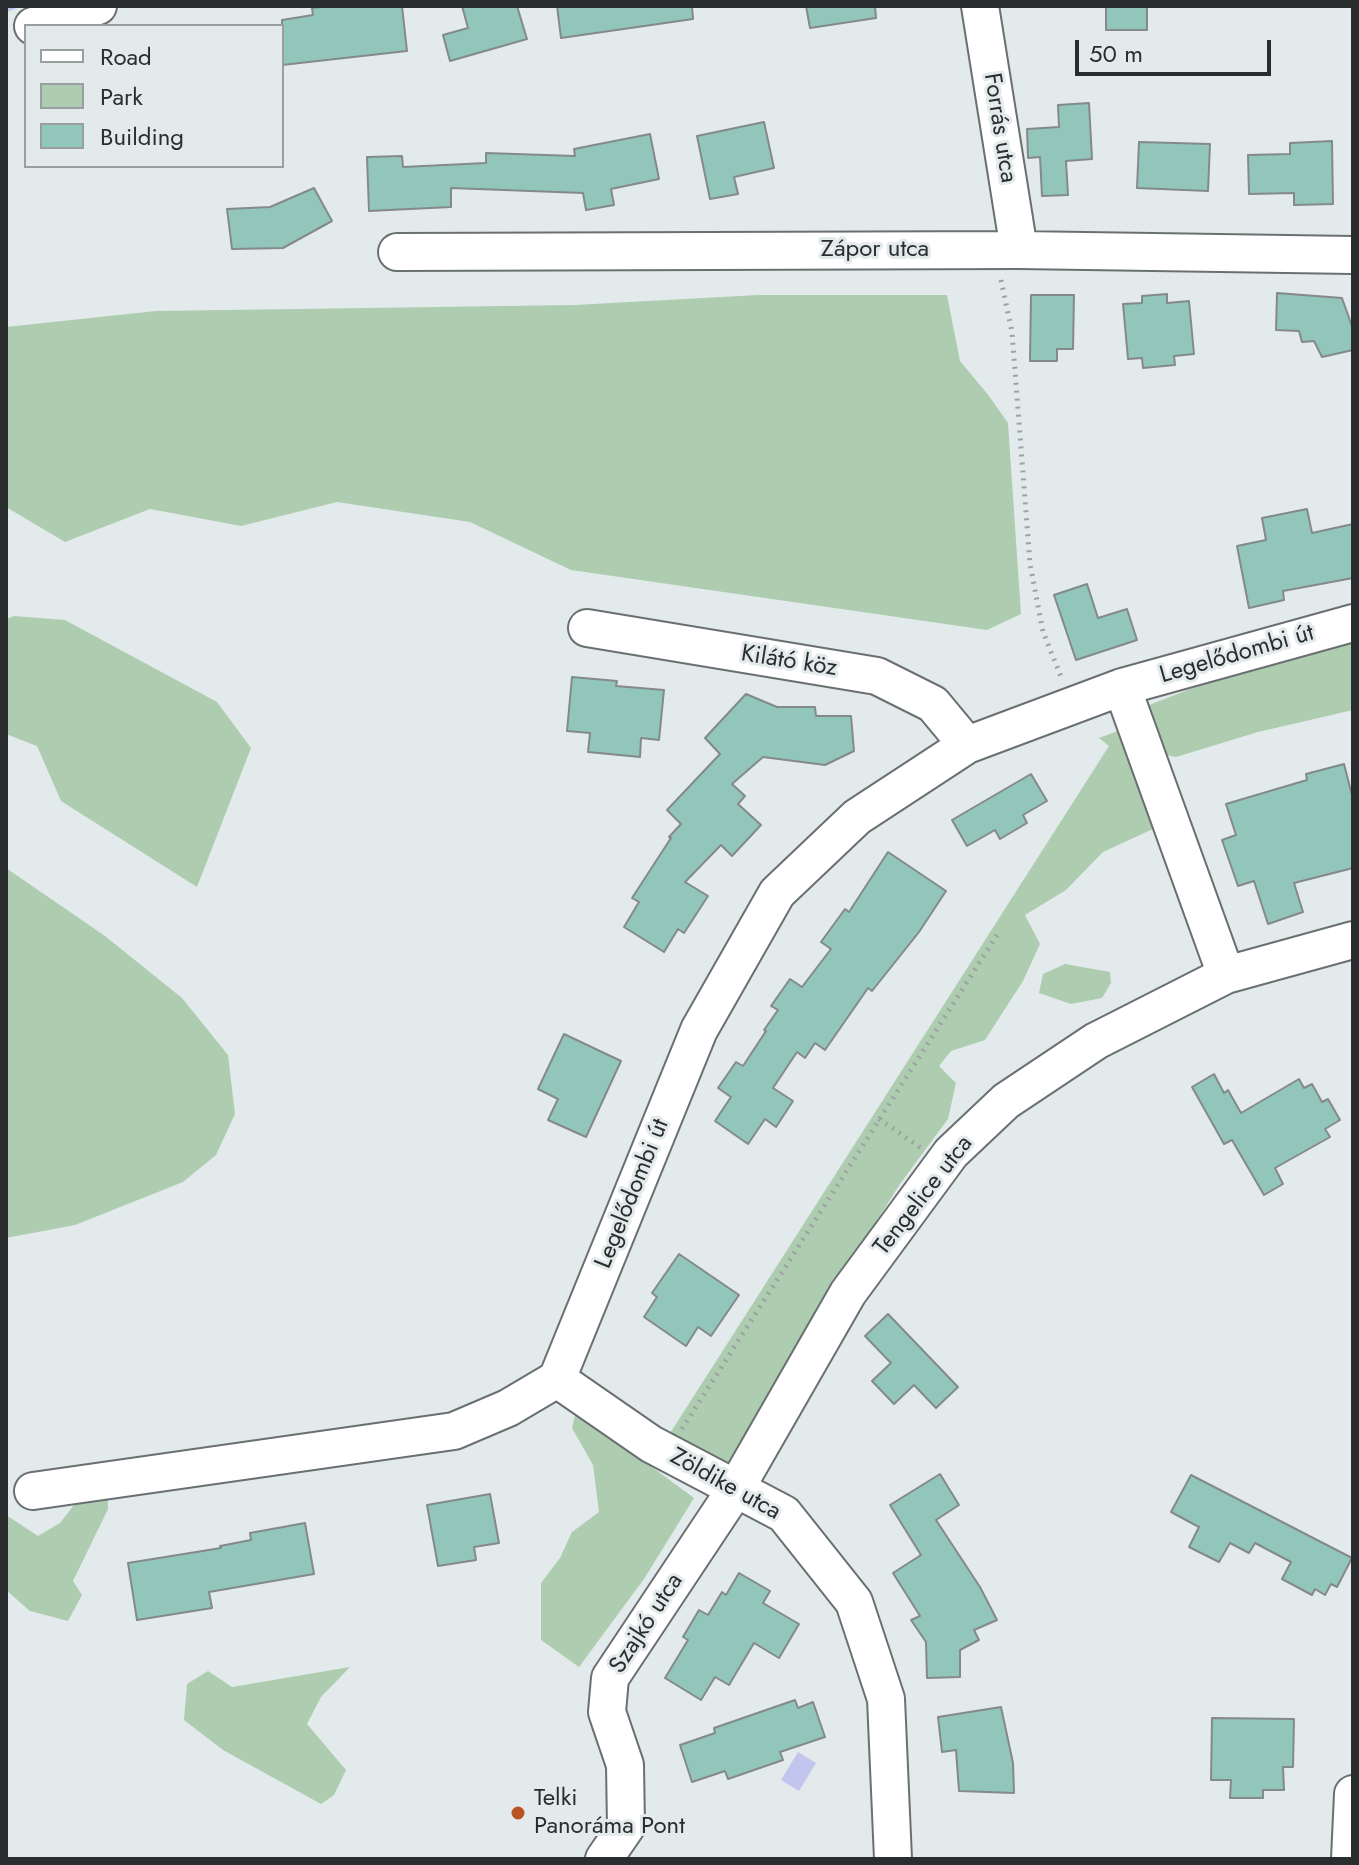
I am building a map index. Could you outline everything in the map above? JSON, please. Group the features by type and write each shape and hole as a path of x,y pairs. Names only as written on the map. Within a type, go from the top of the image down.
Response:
{"street":[{"path":"40,24 98,6"},
{"name":"Forrás utca","path":"980,6 1019,250"},
{"name":"Zápor utca","path":"397,252 1019,250 1353,255"},
{"name":"Legelődombi út","path":"557,1379 699,1030 777,893 857,817 967,745 1122,687 1353,623"},
{"name":"Kilátó köz","path":"587,628 877,676 933,704 967,745"},
{"path":"1122,687 1226,975 1353,940"},
{"name":"Tengelice utca","path":"735,1490 848,1293 951,1153 1006,1101 1083,1049 1226,975"},
{"path":"33,1491 454,1431 508,1408 557,1379"},
{"name":"Zöldike utca","path":"557,1379 667,1453 784,1514 854,1602 886,1699 893,1859"},
{"name":"Szajkó utca","path":"604,1859 626,1827 625,1765 607,1712 610,1678 735,1490"},
{"path":"1350,1859 1353,1794"}],"path":[{"path":"1019,250 1001,279 1012,332 1030,564 1043,632 1072,706"},
{"path":"667,1453 997,935"},
{"path":"879,1119 944,1163"}],"green space":[{"path":"758,295 947,295 960,361 1008,423 1021,614 987,630 571,570 470,522 337,502 241,526 150,509 65,542 6,507 6,327 156,311 575,305"},
{"path":"14,616 65,620 217,702 251,748 197,887 61,801 37,746 6,734 6,619"},
{"path":"1353,638 1353,710 1258,732 1176,757 1154,753 1144,707 1234,672"},
{"path":"1123,729 1153,829 1103,852 1066,890 1025,915 1040,944 1023,981 985,1040 951,1051 939,1066 956,1083 948,1119 900,1184 720,1476 667,1438 1109,746 1099,738"},
{"path":"6,868 105,936 182,998 228,1055 235,1114 216,1155 183,1182 75,1225 6,1238"},
{"path":"1065,964 1110,972 1111,983 1102,998 1071,1004 1039,993 1043,974"},
{"path":"576,1411 694,1498 644,1579 579,1667 541,1640 541,1583 560,1558 572,1532 599,1512 593,1465 572,1428"},
{"path":"108,1489 108,1509 73,1581 82,1595 68,1621 30,1611 6,1590 6,1515 38,1536 60,1523 81,1496"},
{"path":"350,1667 321,1697 307,1724 346,1770 334,1795 321,1804 223,1750 184,1720 187,1684 208,1671 232,1687"}],"water":[{"path":"798,1752 816,1763 799,1791 781,1780"}],"building":[{"path":"402,6 407,51 284,65 282,20 313,15 312,8"},
{"path":"462,6 517,6 527,39 450,61 443,35 468,28"},
{"path":"557,6 692,6 693,19 561,38"},
{"path":"806,6 875,6 876,18 810,28"},
{"path":"1106,6 1147,6 1147,30 1106,30"},
{"path":"1089,103 1092,159 1066,161 1068,195 1042,196 1040,157 1028,158 1027,129 1059,127 1058,105"},
{"path":"764,122 774,168 734,177 738,194 710,199 697,136"},
{"path":"650,134 659,179 611,189 614,205 586,210 583,193 451,188 451,207 369,211 367,157 402,156 403,167 486,163 486,153 575,156 574,149"},
{"path":"1332,141 1333,204 1294,205 1294,193 1249,194 1248,155 1290,154 1290,143"},
{"path":"1139,142 1210,144 1208,191 1137,188"},
{"path":"314,188 332,221 283,248 232,249 227,209 270,207"},
{"path":"1277,293 1342,298 1353,329 1353,350 1322,357 1314,341 1302,342 1299,331 1276,330"},
{"path":"1167,294 1167,303 1189,301 1194,354 1174,356 1175,365 1143,368 1142,358 1128,359 1123,304 1142,303 1142,296"},
{"path":"1031,295 1074,295 1073,349 1057,349 1057,361 1030,361"},
{"path":"1307,509 1312,533 1353,524 1353,578 1283,591 1284,600 1249,608 1237,546 1266,540 1262,518"},
{"path":"1087,584 1098,618 1127,609 1137,640 1076,660 1054,595"},
{"path":"572,677 617,681 616,686 664,690 659,740 641,738 640,757 588,752 590,733 567,731"},
{"path":"746,694 777,707 815,707 816,716 851,716 854,751 825,765 763,757 732,784 745,796 738,804 761,825 732,856 721,845 685,882 708,896 684,933 678,929 664,952 624,927 639,902 632,898 669,837 681,824 667,810 720,754 705,738"},
{"path":"1344,764 1353,799 1353,868 1294,883 1303,912 1268,924 1254,881 1238,886 1222,840 1236,835 1226,804 1307,780 1306,774"},
{"path":"1031,774 1047,801 1023,815 1027,823 1000,839 995,830 967,846 952,820"},
{"path":"888,852 946,891 919,932 872,991 868,988 825,1050 815,1043 805,1058 797,1052 773,1088 793,1101 776,1127 765,1119 748,1144 715,1121 731,1097 718,1088 736,1062 743,1066 778,1010 771,1006 790,979 802,987 831,949 821,942 845,909 849,912"},
{"path":"564,1034 621,1061 586,1137 548,1120 558,1099 538,1089"},
{"path":"1214,1074 1224,1093 1228,1090 1241,1113 1299,1079 1304,1088 1312,1084 1322,1102 1328,1099 1340,1120 1325,1129 1330,1137 1275,1168 1283,1184 1264,1195 1232,1140 1224,1144 1192,1087"},
{"path":"679,1254 739,1295 711,1336 698,1327 686,1346 644,1317 657,1297 652,1293"},
{"path":"888,1314 958,1387 936,1408 914,1385 894,1404 872,1381 891,1363 865,1336"},
{"path":"940,1474 959,1505 936,1520 980,1587 997,1620 974,1630 979,1640 960,1650 960,1677 927,1678 926,1642 911,1620 920,1616 893,1573 921,1555 890,1505"},
{"path":"1191,1475 1352,1558 1337,1587 1331,1584 1325,1595 1315,1589 1312,1595 1282,1579 1291,1562 1255,1543 1249,1553 1230,1543 1219,1562 1189,1547 1199,1527 1171,1512"},
{"path":"490,1494 499,1543 474,1547 476,1560 438,1566 427,1505"},
{"path":"305,1523 314,1574 209,1592 212,1608 137,1620 128,1563 221,1548 251,1540 250,1533"},
{"path":"739,1573 770,1591 763,1603 799,1624 779,1658 754,1643 729,1685 715,1677 701,1700 665,1678 688,1640 683,1637 699,1610 708,1615 722,1592 726,1595"},
{"path":"795,1700 798,1708 813,1702 825,1737 780,1752 783,1760 728,1779 725,1771 692,1782 680,1745 715,1733 714,1728"},
{"path":"1001,1707 1013,1763 1014,1793 959,1791 956,1750 942,1752 938,1717"},
{"path":"1212,1718 1294,1719 1293,1767 1283,1767 1284,1790 1263,1790 1263,1798 1230,1798 1231,1780 1211,1780"}],"waterway":[{"path":"6,8 12,6"}],"place":[{"name":"Telki Panoráma Pont","path":"518,1813"}]}
